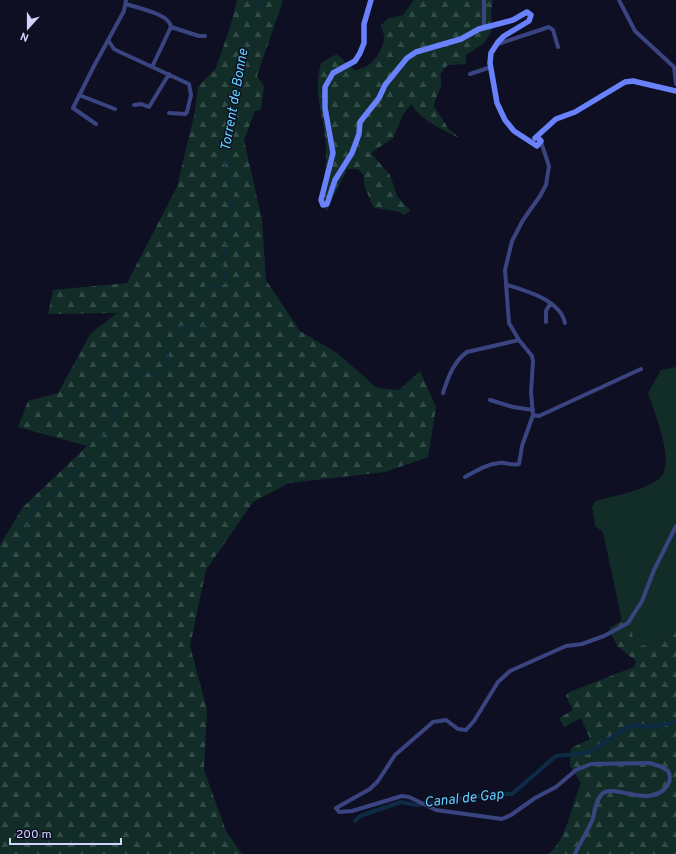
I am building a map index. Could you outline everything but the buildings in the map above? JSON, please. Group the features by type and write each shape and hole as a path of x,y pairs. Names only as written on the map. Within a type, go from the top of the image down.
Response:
{"street":[{"path":"371,0 364,24 365,38 360,53 355,61 333,73 325,87 324,108 333,153 321,204 324,206 327,204 338,175 352,153 359,134 360,122 379,98 385,85 407,58 416,52 461,39 484,28 513,20 527,12 530,14 528,21 504,36 490,57 497,103 502,114 509,125 524,137 538,141"},
{"path":"484,0 484,28"},
{"path":"619,0 635,31 674,67 676,84"},
{"path":"96,124 73,108 126,2 169,19 171,27 152,67"},
{"path":"171,27 199,36 205,36"},
{"path":"498,44 549,27 553,30 558,47"},
{"path":"108,40 114,49 189,84 191,89 187,112 185,114 169,113"},
{"path":"470,74 491,67"},
{"path":"134,105 141,104 149,107 168,74"},
{"path":"538,141 545,129 556,119 575,112 629,81 676,91"},
{"path":"79,95 115,109"},
{"path":"466,477 482,468 500,462 514,465 519,464 522,446 533,412 532,356 519,340 509,323 506,264 512,241 523,220 546,185 549,166 538,141"},
{"path":"507,285 526,290 550,304 563,315 565,323"},
{"path":"546,322 546,311 550,304"},
{"path":"443,393 451,372 461,356 467,352 519,340"},
{"path":"490,400 533,412 539,416 641,369"},
{"path":"575,854 592,819 598,800 603,793 608,791 632,796 654,795 668,785 670,778 668,771 662,767 650,763 591,764 576,770 556,787 535,798 511,815 502,819 436,810 409,797 402,796 352,811 338,812 336,810 338,806 370,789 378,781 395,755 433,722 446,720 458,729 466,730 474,721 498,682 510,671 566,646 582,644 604,636 628,623 642,600 654,570 676,526"}],"green space":[{"path":"237,0 283,0 257,76 264,86 261,110 255,111 244,140 262,220 266,280 300,331 337,353 377,388 399,390 420,371 436,407 428,457 385,472 289,483 253,502 206,570 190,646 207,710 204,770 226,831 242,854 0,854 0,545 23,507 87,446 18,427 28,401 58,393 91,333 117,313 48,314 53,290 127,283 177,187 194,116 198,87 216,68 231,24"},
{"path":"414,0 493,0 491,12 492,31 484,43 466,55 466,64 448,65 440,74 441,87 434,106 448,128 459,138 426,120 411,104 403,115 393,138 371,153 390,175 397,196 410,210 409,212 404,215 397,211 373,207 364,185 364,176 358,169 347,169 326,212 324,188 326,148 318,96 321,63 337,54 354,70 365,67 374,61 384,40 381,25 389,18 403,15"},
{"path":"676,367 676,632 655,642 641,646 633,639 632,629 622,621 603,532 595,526 592,507 596,501 639,489 660,478 664,471 666,461 665,449 659,424 648,393 661,370"},
{"path":"622,621 632,629 633,639 641,646 655,642 676,632 676,854 548,854 554,849 564,832 581,783 570,766 571,748 590,739 581,718 564,727 559,718 573,710 566,696 569,692 634,667 636,661 617,646 609,628"}],"waterway":[{"name":"Torrent de Bonne","path":"0,564 6,560 22,538 35,504 60,489 67,480 77,475 84,458 95,459 101,450 102,436 111,429 115,412 132,390 138,369 155,375 166,369 171,342 180,325 196,332 205,324 206,284 220,287 225,283 223,262 234,194 225,168 225,154 242,55 259,0"},
{"name":"Canal de Gap","path":"355,821 360,816 401,802 416,805 493,794 512,794 556,756 587,753 627,727 635,725 653,727 676,722"}]}
